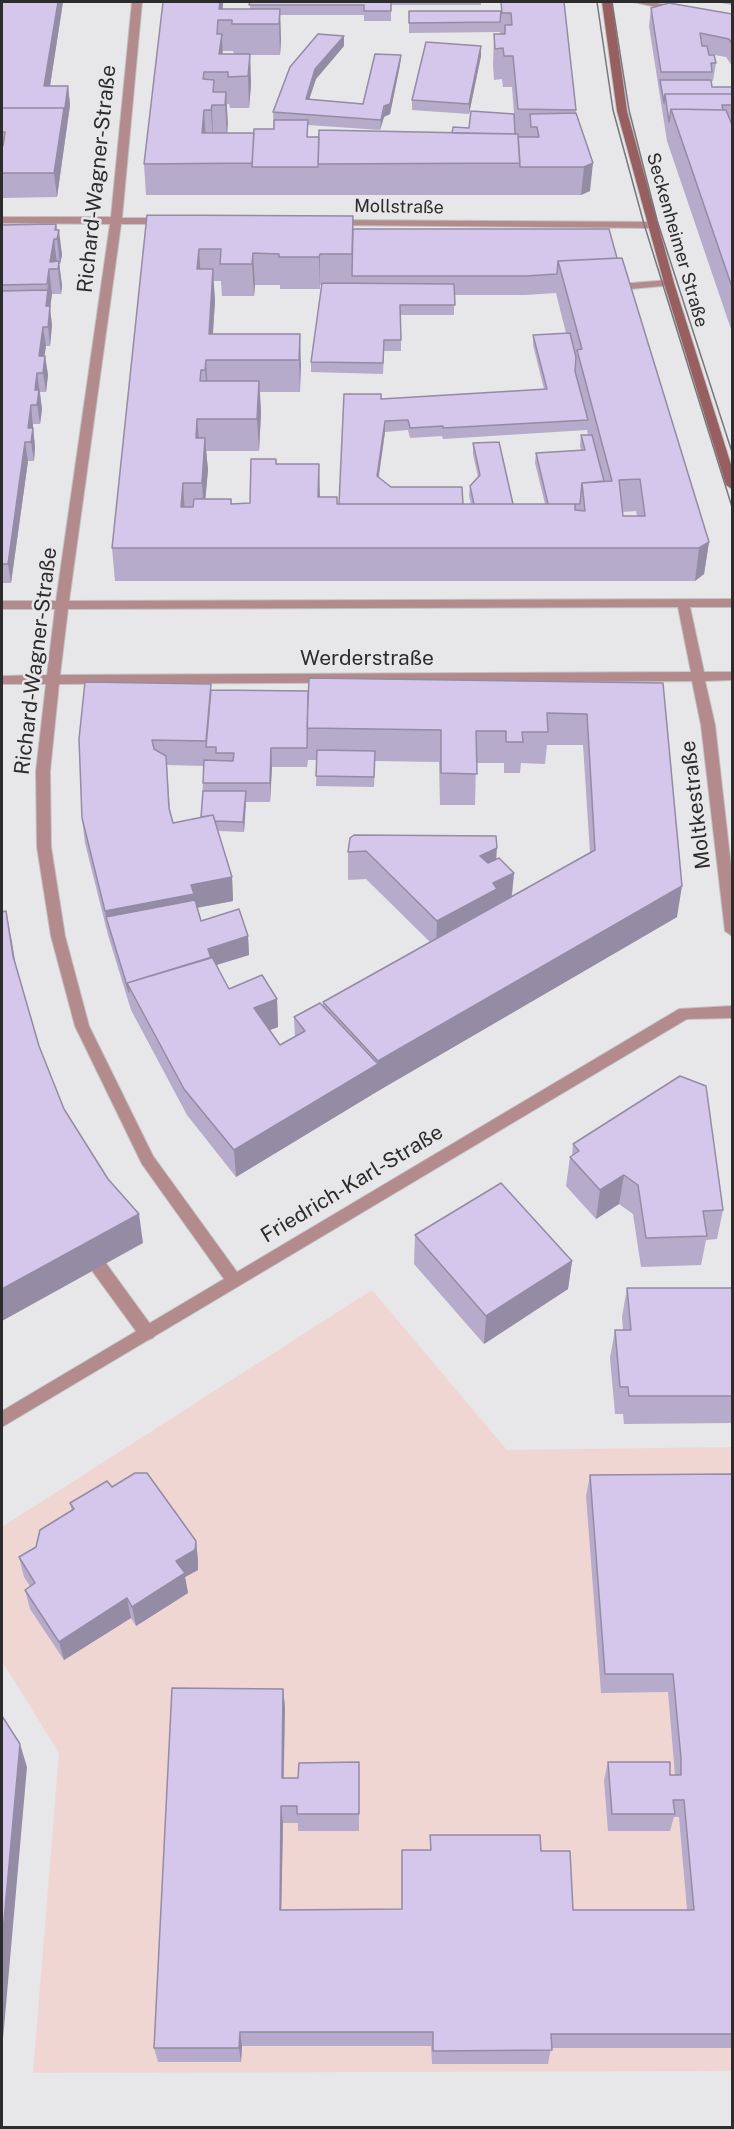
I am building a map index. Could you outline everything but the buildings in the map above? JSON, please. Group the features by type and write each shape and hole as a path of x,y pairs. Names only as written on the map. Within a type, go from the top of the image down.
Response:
{"street":[{"name":"Richard-Wagner-Straße","path":"137,2 116,221 53,680 43,771 44,847 58,936 82,1026 147,1160 234,1281"},
{"name":"Seckenheimer Straße","path":"607,2 622,111 669,284 732,485"},
{"path":"638,2 686,10"},
{"path":"2,220 175,221"},
{"name":"Mollstraße","path":"317,223 530,231 652,225"},
{"path":"619,287 669,284"},
{"name":"Moltkestraße","path":"683,603 708,725 732,931"},
{"path":"2,606 732,603"},
{"name":"Werderstraße","path":"2,680 732,676"},
{"name":"Friedrich-Karl-Straße","path":"2,1420 684,1013 732,1012"},
{"path":"99,1267 147,1333"}],"shaded area":[{"path":"372,1290 507,1450 732,1447 732,2071 33,2073 59,1753 2,1661 2,1527"}],"tram line":[{"path":"597,2 613,110 644,224 732,507"},
{"path":"612,2 629,110 657,220 732,452"}]}
